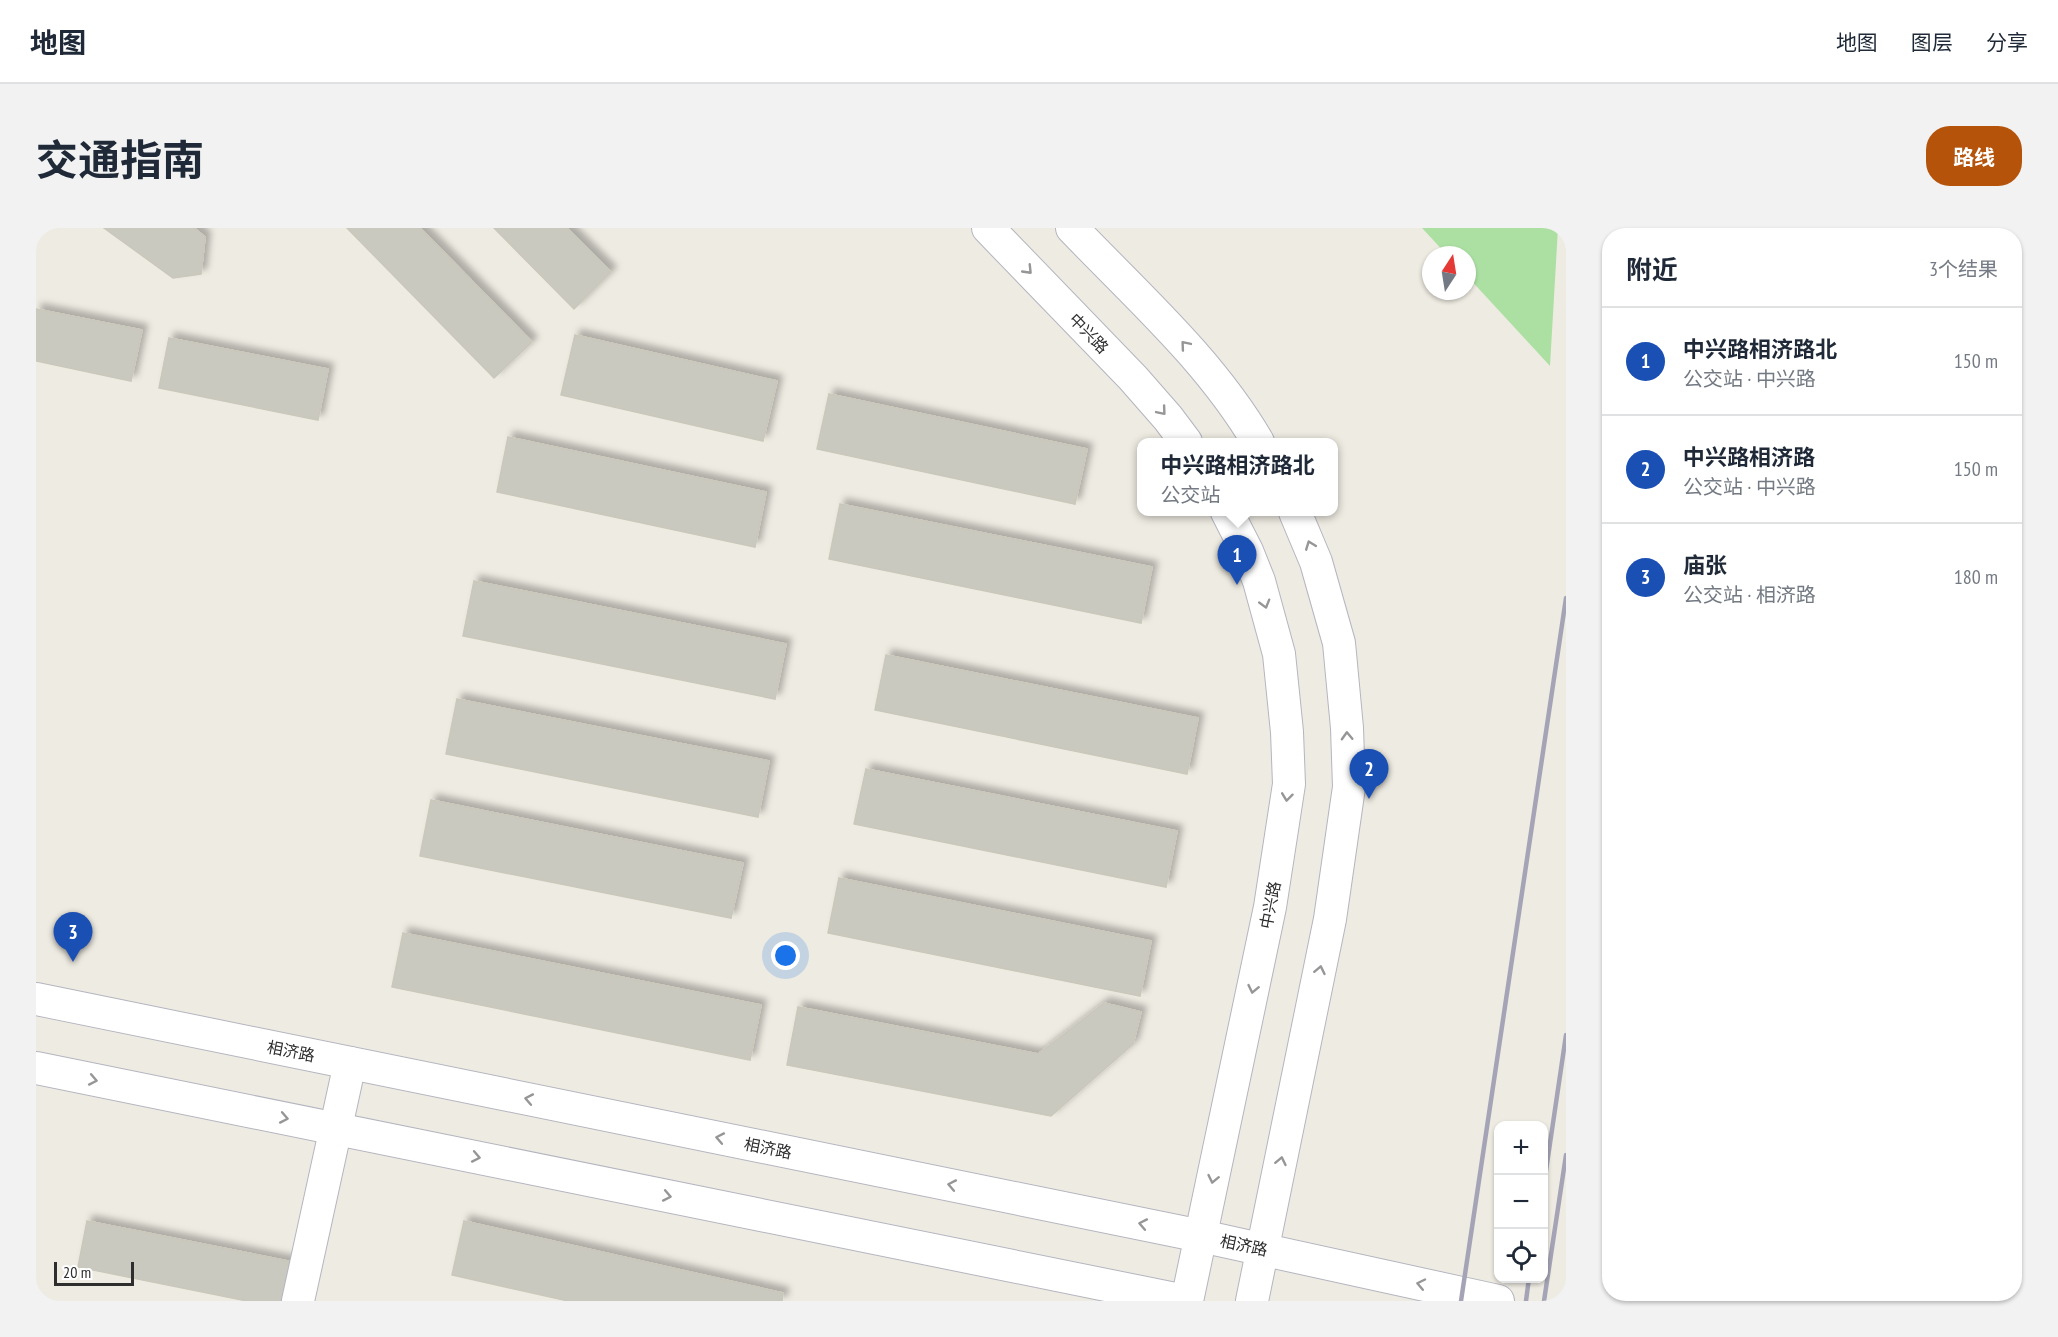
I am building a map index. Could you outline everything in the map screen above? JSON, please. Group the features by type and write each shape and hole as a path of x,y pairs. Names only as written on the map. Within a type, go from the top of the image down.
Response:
{"street":[{"name":"中兴路","path":"988,228 1133,378 1183,438"},
{"path":"1072,228 1178,337 1216,381 1255,438"},
{"name":"中兴路","path":"1186,1301 1270,907 1289,784 1287,732 1279,654 1259,581 1229,516"},
{"path":"1252,1301 1330,919 1349,788 1347,728 1339,643 1316,562 1297,516"},
{"name":"相济路","path":"36,999 1201,1236 1498,1301"},
{"path":"298,1301 350,1063"},
{"path":"36,1068 1186,1301"}],"green space":[{"path":"1422,228 1558,228 1550,366 1476,286 1476,246 1439,246"}],"building":[{"path":"104,228 194,228 205,237 201,274 173,278"},
{"path":"347,228 420,228 532,342 494,378"},
{"path":"494,228 567,228 611,272 574,309"},
{"path":"36,309 142,330 131,381 36,361"},
{"path":"575,335 777,381 763,441 561,395"},
{"path":"169,338 328,369 318,420 159,388"},
{"path":"829,394 1087,449 1075,504 817,449"},
{"path":"508,437 766,492 755,547 497,492"},
{"path":"840,504 1152,567 1141,623 829,559"},
{"path":"474,581 786,644 775,699 463,636"},
{"path":"886,655 1198,718 1187,774 875,710"},
{"path":"457,699 769,761 758,817 446,754"},
{"path":"866,769 1177,831 1166,887 854,824"},
{"path":"431,800 743,863 731,918 420,856"},
{"path":"839,878 1151,941 1140,996 828,933"},
{"path":"403,933 761,1005 750,1060 392,987"},
{"path":"1104,1003 1141,1012 1133,1044 1051,1116 787,1065 798,1007 1038,1054"},
{"path":"87,1221 298,1263 290,1301 247,1301 78,1267"},
{"path":"464,1221 783,1293 782,1301 568,1301 452,1275"}],"railway":[{"path":"1461,1301 1566,598"},
{"path":"1545,1175 1566,1035"},
{"path":"1544,1301 1566,1155"},
{"path":"1526,1301 1528,1283"}],"place":[{"name":"中兴路相济路北","path":"1237,585"},
{"name":"中兴路相济路","path":"1369,799"},
{"name":"庙张","path":"73,962"}]}
